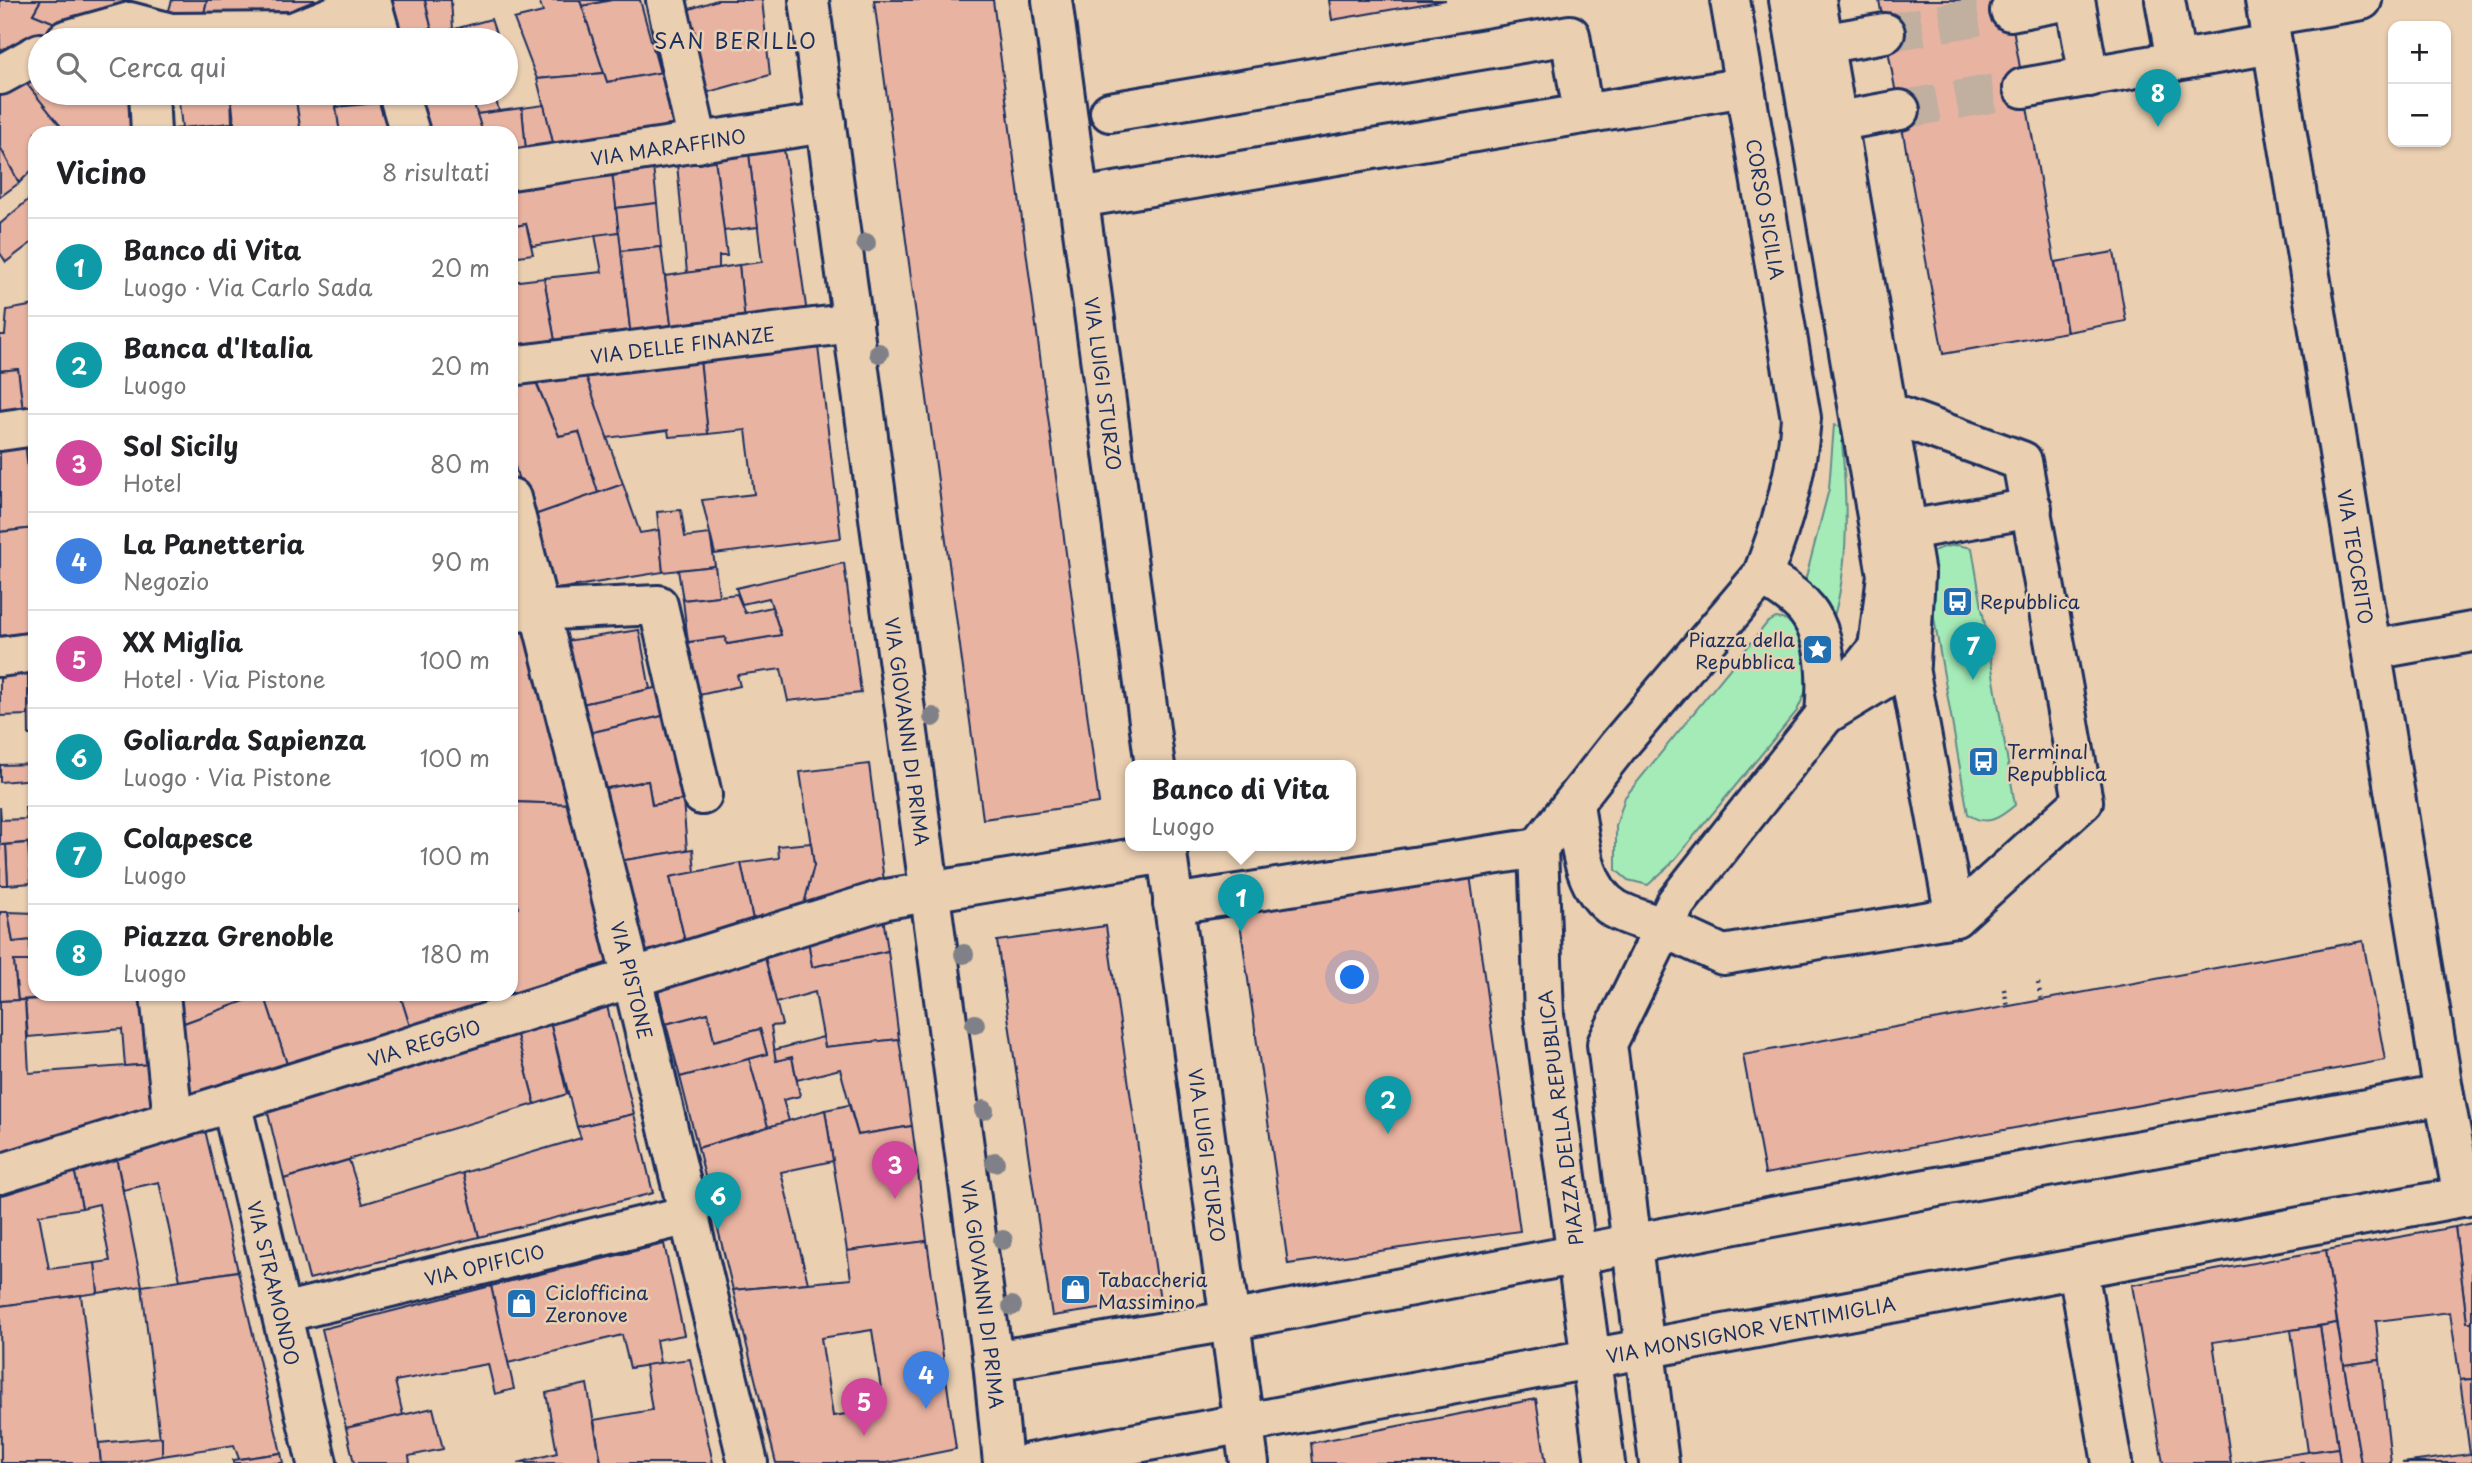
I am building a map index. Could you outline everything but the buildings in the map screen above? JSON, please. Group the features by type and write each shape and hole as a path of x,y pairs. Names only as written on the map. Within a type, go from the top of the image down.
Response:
{"street":[{"path":"666,0 698,143"},
{"name":"VIA GIOVANNI DI PRIMA","path":"809,0 993,1361 1003,1463"},
{"name":"VIA LUIGI STURZO","path":"1052,0 1154,760"},
{"name":"CORSO SICILIA","path":"1730,0 1801,418 1792,485 1776,542 1762,576"},
{"path":"1789,0 1810,46 1873,411 1887,575 1910,663 1955,917"},
{"path":"1810,46 1816,0"},
{"path":"2010,11 2070,0"},
{"path":"2075,0 2089,77"},
{"path":"2165,0 2176,61"},
{"path":"2023,88 2176,61 2268,20 2362,0"},
{"path":"303,28 370,1 378,28"},
{"name":"VIA TEOCRITO","path":"2268,20 2444,1096 2468,1196"},
{"path":"109,28 130,22 148,22"},
{"path":"1810,46 1885,33"},
{"path":"1110,112 1570,35 1583,114"},
{"path":"0,75 28,60"},
{"path":"1079,198 1745,87"},
{"path":"150,105 151,126"},
{"path":"402,105 408,126"},
{"path":"1823,124 1900,110"},
{"name":"VIA MARAFFINO","path":"518,169 826,123"},
{"name":"VIA DELLE FINANZE","path":"518,365 853,323"},
{"path":"1574,804 1585,867 1597,889 1614,908 1723,955 1955,917 2083,800 2022,461 1873,411"},
{"path":"1873,411 1908,530 1915,573 1910,663"},
{"path":"0,430 28,427"},
{"path":"1908,530 2032,508"},
{"name":"VIA PISTONE","path":"518,551 526,611 632,978 748,1463"},
{"path":"1659,1463 1607,1044 1662,927 1710,858 1878,648 1887,575"},
{"path":"1173,904 1538,848 1618,747 1762,576 1806,609 1818,632 1828,684 1825,715"},
{"path":"526,611 658,605 702,794"},
{"path":"2372,650 2472,632"},
{"path":"0,656 28,653"},
{"path":"1825,715 1910,663"},
{"name":"PIAZZA DELLA REPUBLICA","path":"1538,848 1544,1015 1605,1463"},
{"name":"VIA REGGIO","path":"0,1174 886,899 1160,851"},
{"name":"VIA LUIGI STURZO","path":"1166,851 1248,1463"},
{"path":"161,1001 173,1120"},
{"path":"993,1361 1229,1321 2444,1096"},
{"name":"VIA STRAMONDO","path":"231,1102 317,1463"},
{"name":"VIA MONSIGNOR VENTIMIGLIA","path":"1030,1463 2468,1196"},
{"name":"VIA OPIFICIO","path":"282,1313 689,1215"},
{"path":"2078,1270 2112,1463"}],"path":[{"path":"2038,984 2041,1000"},
{"path":"2004,989 2008,1007"}],"green space":[{"path":"1834,425 1841,427 1846,528 1842,577 1831,626 1819,599 1805,581 1829,489"},
{"path":"1957,545 1972,548 2015,805 1999,817 1988,820 1968,814 1925,566 1932,552"},
{"path":"1776,618 1786,620 1794,626 1807,654 1807,685 1797,711 1671,864 1648,885 1628,880 1616,870 1616,826 1625,797 1767,623"}],"tunnel":[{"path":"1885,33 2010,11"},
{"path":"1900,110 2023,88"}],"place":[{"name":"Piazza Grenoble","path":"2158,127"},
{"name":"Repubblica","path":"1957,601"},
{"name":"Piazza della Repubblica","path":"1818,650"},
{"name":"Colapesce","path":"1973,680"},
{"name":"Terminal Repubblica","path":"1984,762"},
{"name":"Banco di Vita","path":"1241,932"},
{"name":"Banca d'Italia","path":"1388,1134"},
{"name":"Sol Sicily","path":"895,1199"},
{"name":"Goliarda Sapienza","path":"718,1230"},
{"name":"Tabaccheria Massimino","path":"1075,1290"},
{"name":"Ciclofficina Zeronove","path":"522,1303"},
{"name":"La Panetteria","path":"926,1409"},
{"name":"XX Miglia","path":"864,1436"}],"district":[{"name":"SAN BERILLO","path":"736,40"}]}
